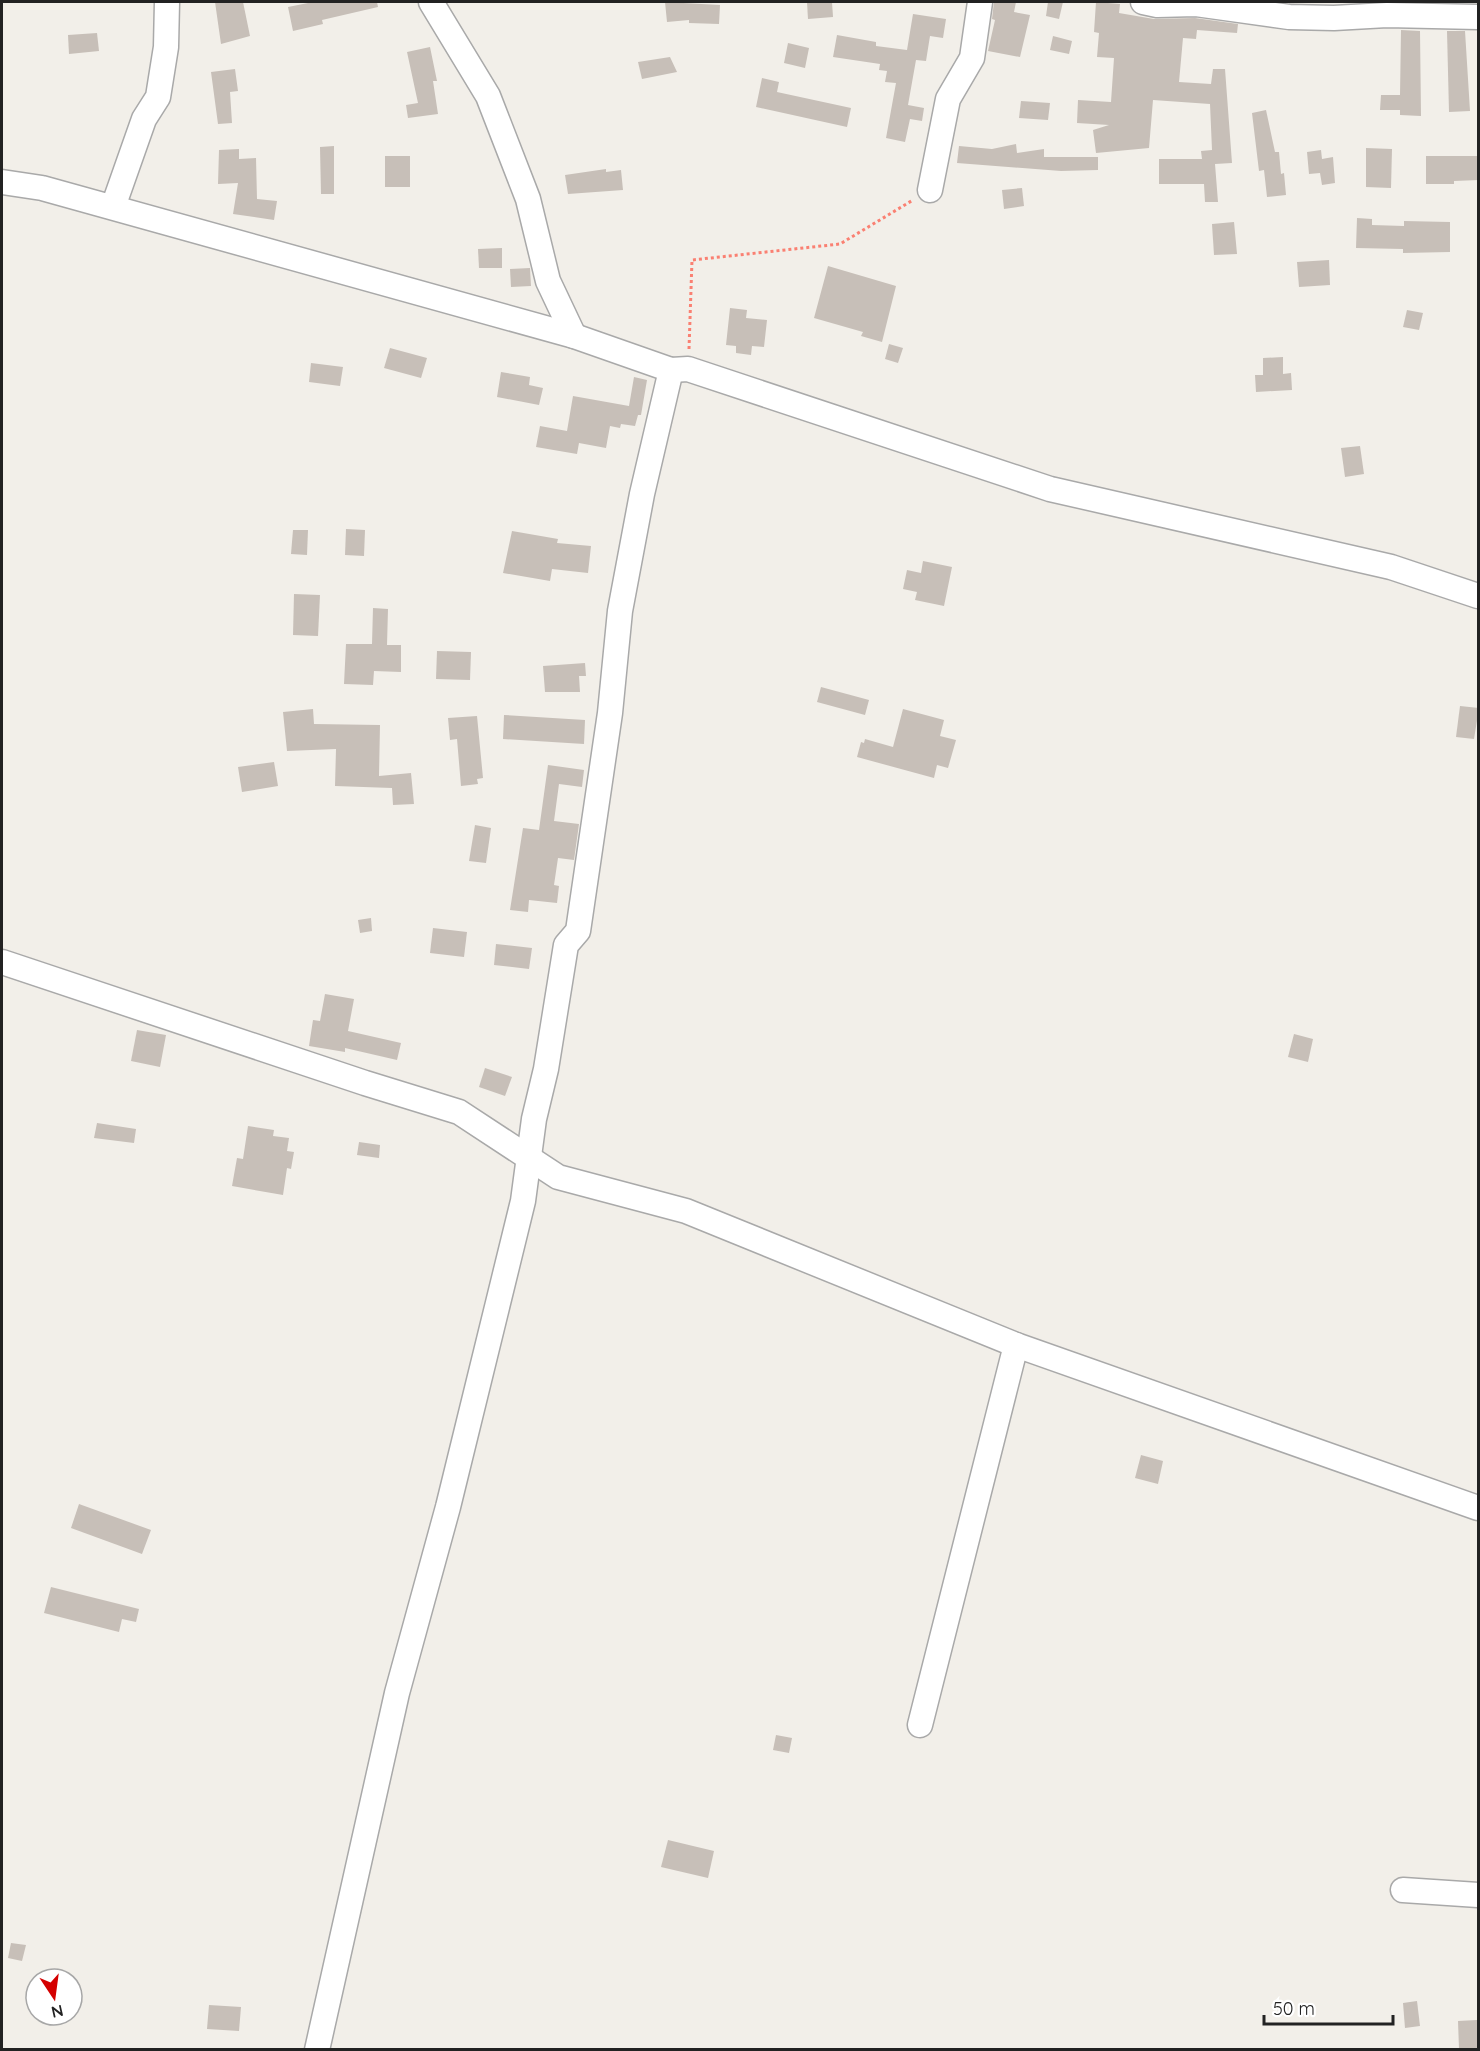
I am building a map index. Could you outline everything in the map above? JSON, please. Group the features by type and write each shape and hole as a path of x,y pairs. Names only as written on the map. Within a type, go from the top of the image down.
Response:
{"street":[{"path":"113,207 144,119 158,97 164,74 167,2"},
{"path":"431,2 488,96 528,199 548,281 574,336"},
{"path":"930,190 948,99 972,58 980,2"},
{"path":"1143,2 1156,5 1196,4 1289,17 1334,18 1386,15 1479,17"},
{"path":"2,182 42,188 113,207 574,336 1050,489 1391,567 1479,596"},
{"path":"316,2049 397,1693 448,1507 523,1201 534,1119 546,1069 566,945 578,931 610,713 620,611 642,494 680,369"},
{"path":"2,962 459,1112 558,1177 687,1211 1016,1345 1479,1508"},
{"path":"920,1725 1016,1345"},
{"path":"1403,1890 1479,1895"}],"path":[{"path":"680,369 692,260 840,244 930,190"}],"building":[{"path":"215,2 243,2 250,36 221,44"},
{"path":"313,2 377,2 378,7 322,20 323,24 293,31 288,7"},
{"path":"665,2 720,5 719,24 689,23 689,20 667,22"},
{"path":"807,2 832,2 833,17 808,19"},
{"path":"994,2 1016,2 1014,12 1030,15 1020,57 988,51 995,20 992,19"},
{"path":"1048,2 1063,2 1059,19 1046,16"},
{"path":"1096,2 1120,4 1119,13 1154,19 1195,18 1238,24 1237,33 1197,30 1196,39 1183,38 1179,82 1211,84 1213,69 1225,69 1232,163 1215,164 1218,202 1205,202 1204,184 1159,184 1159,159 1202,159 1201,151 1212,150 1210,104 1153,100 1149,148 1096,153 1093,130 1109,125 1077,123 1078,100 1111,102 1114,58 1097,57 1099,33 1094,32"},
{"path":"913,14 946,19 943,38 930,36 926,61 916,60 908,105 924,108 922,121 910,119 905,142 886,138 896,83 885,82 887,71 879,70 880,64 833,57 837,35 876,42 876,46 907,50"},
{"path":"1401,30 1420,31 1421,116 1400,115 1400,110 1380,110 1381,95 1400,95"},
{"path":"1447,31 1465,31 1470,111 1449,112"},
{"path":"97,33 99,51 69,54 68,35"},
{"path":"1053,36 1072,41 1069,54 1050,50"},
{"path":"788,43 809,48 805,68 784,63"},
{"path":"430,47 437,81 433,81 438,114 408,118 406,105 418,103 407,52"},
{"path":"670,57 677,72 642,79 638,62"},
{"path":"235,69 238,91 230,92 232,123 218,124 211,72"},
{"path":"762,78 779,82 777,92 851,108 847,127 756,107"},
{"path":"1021,101 1050,103 1048,120 1019,118"},
{"path":"1266,110 1275,152 1279,152 1281,174 1284,173 1286,195 1267,197 1264,170 1259,171 1252,113"},
{"path":"1016,144 1017,153 1044,149 1044,157 1098,157 1098,170 1061,171 957,163 959,146 992,149"},
{"path":"334,146 334,194 321,194 320,147"},
{"path":"1366,148 1392,149 1391,188 1366,187"},
{"path":"239,149 239,159 256,158 257,199 277,201 274,220 233,214 238,183 218,184 219,150"},
{"path":"1321,150 1322,159 1333,157 1335,183 1322,185 1320,173 1309,174 1307,152"},
{"path":"385,156 410,156 410,187 385,187"},
{"path":"1426,156 1479,156 1479,180 1454,181 1454,184 1426,184"},
{"path":"606,169 606,172 621,170 623,190 568,194 565,175"},
{"path":"1022,188 1024,206 1004,209 1002,190"},
{"path":"1357,218 1372,219 1372,225 1404,226 1404,221 1450,222 1450,252 1403,253 1403,249 1356,248"},
{"path":"1234,222 1237,254 1214,255 1212,224"},
{"path":"502,248 502,268 479,268 478,249"},
{"path":"1329,260 1330,285 1299,287 1297,262"},
{"path":"828,266 896,286 882,342 861,336 863,332 814,318"},
{"path":"530,268 531,286 511,287 510,269"},
{"path":"730,308 747,310 746,318 767,320 764,347 752,346 751,355 736,353 736,346 726,345"},
{"path":"1407,310 1423,313 1419,330 1403,327"},
{"path":"889,344 903,348 898,363 885,359"},
{"path":"390,348 427,358 421,378 384,368"},
{"path":"1283,357 1283,374 1291,373 1292,390 1256,392 1255,375 1263,375 1263,358"},
{"path":"311,363 343,367 340,386 309,382"},
{"path":"501,372 530,377 529,385 543,388 539,405 497,397"},
{"path":"634,377 647,380 641,415 638,415 635,426 621,424 620,428 610,426 606,448 579,443 577,454 536,447 540,426 567,431 573,396 629,406"},
{"path":"1360,446 1364,474 1345,477 1341,448"},
{"path":"346,529 365,530 364,556 345,555"},
{"path":"293,530 308,530 307,555 291,554"},
{"path":"512,531 558,539 557,543 591,546 588,573 552,569 550,581 503,573"},
{"path":"923,561 952,567 944,606 915,600 917,592 903,589 907,570 921,573"},
{"path":"294,594 320,595 318,636 293,635"},
{"path":"373,608 388,609 387,645 401,645 401,672 374,671 373,685 344,684 346,644 372,644"},
{"path":"437,651 471,652 470,680 436,679"},
{"path":"585,663 586,676 579,676 580,692 545,692 543,666"},
{"path":"821,687 869,700 865,715 817,702"},
{"path":"1460,706 1479,708 1474,739 1456,737"},
{"path":"313,709 314,724 380,725 379,776 411,773 414,804 393,805 392,788 335,786 336,749 287,751 283,712"},
{"path":"903,709 944,720 940,736 956,740 948,768 937,765 934,778 857,757 861,742 864,743 865,739 893,747"},
{"path":"504,715 585,720 584,744 503,739"},
{"path":"477,716 483,778 477,779 478,784 461,786 457,739 450,740 448,718"},
{"path":"274,762 278,786 242,792 238,767"},
{"path":"548,765 584,770 582,787 559,784 554,821 579,824 574,860 558,858 554,885 559,886 557,903 529,900 528,912 510,910 523,828 539,830"},
{"path":"475,825 491,828 486,863 469,861"},
{"path":"371,918 372,931 360,933 358,920"},
{"path":"433,928 467,932 464,957 430,953"},
{"path":"496,944 532,948 529,969 494,965"},
{"path":"325,994 354,999 348,1031 401,1043 397,1060 345,1048 345,1052 309,1046 313,1020 320,1021"},
{"path":"137,1030 166,1035 160,1067 131,1061"},
{"path":"1294,1034 1313,1039 1308,1062 1288,1057"},
{"path":"485,1068 512,1077 505,1096 479,1087"},
{"path":"97,1123 136,1129 134,1143 94,1138"},
{"path":"248,1126 274,1130 273,1136 289,1138 287,1151 294,1152 291,1169 287,1168 283,1195 232,1186 237,1158 243,1159"},
{"path":"359,1142 380,1145 379,1158 357,1155"},
{"path":"1141,1455 1163,1461 1158,1484 1135,1478"},
{"path":"79,1504 151,1530 142,1554 71,1528"},
{"path":"51,1587 139,1609 136,1622 122,1619 119,1632 44,1613"},
{"path":"776,1735 792,1738 789,1753 773,1750"},
{"path":"668,1840 714,1851 708,1878 661,1867"},
{"path":"11,1943 26,1945 22,1961 8,1958"},
{"path":"1417,2001 1420,2026 1405,2028 1403,2003"},
{"path":"209,2005 241,2007 239,2031 207,2029"},
{"path":"1477,2020 1478,2049 1459,2049 1458,2021"}]}
